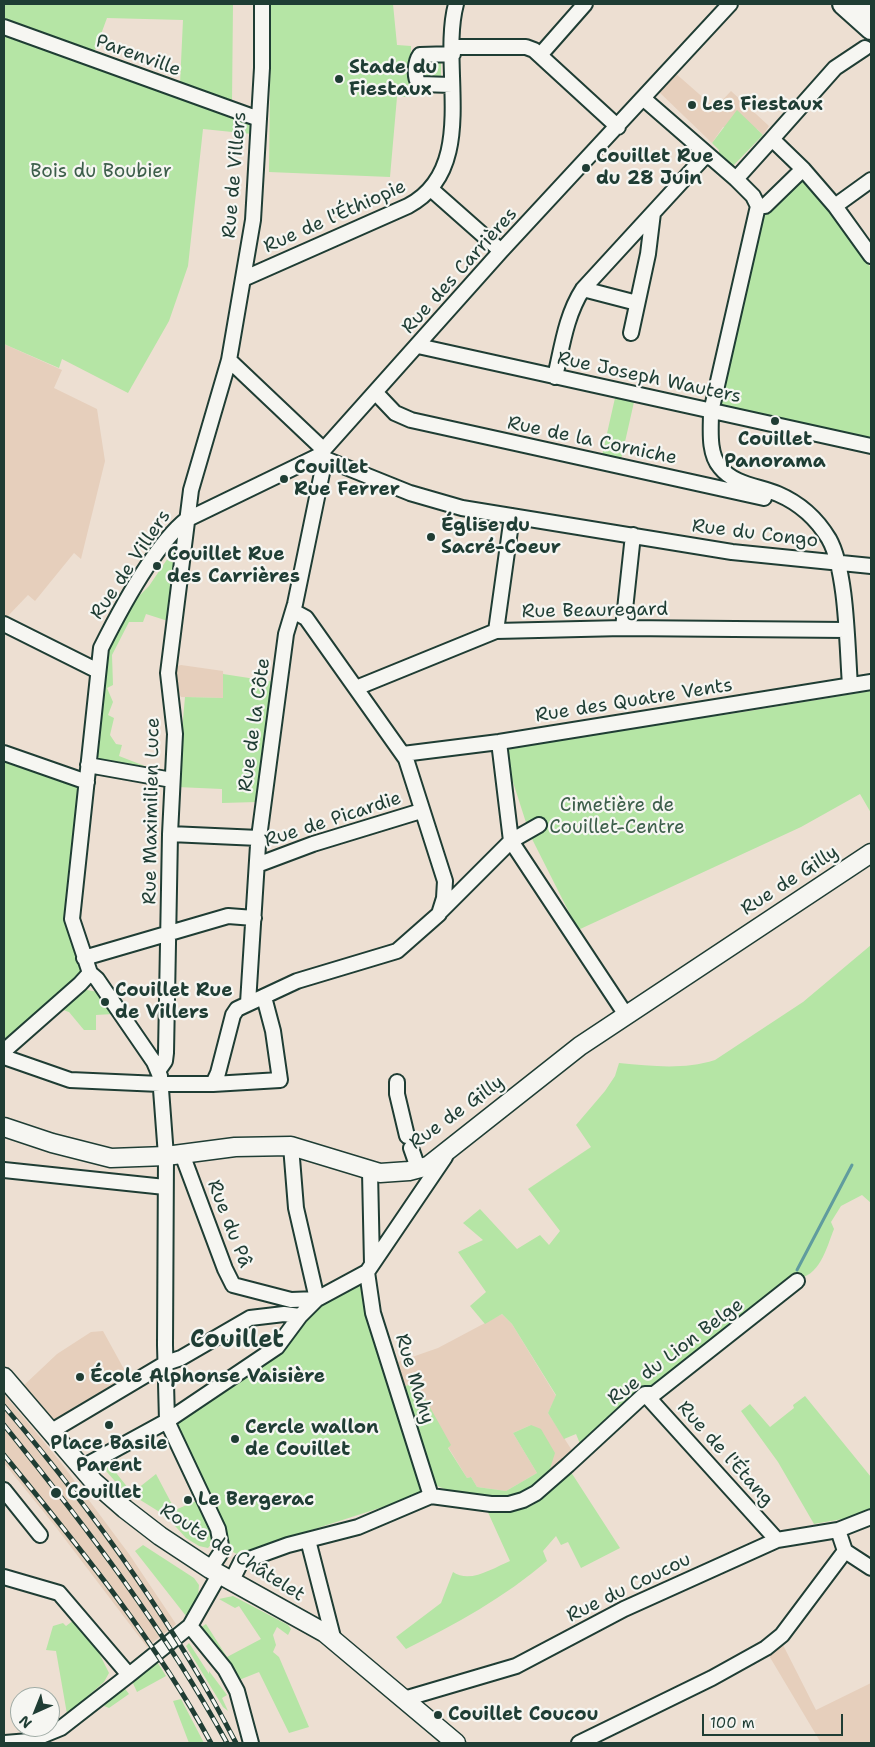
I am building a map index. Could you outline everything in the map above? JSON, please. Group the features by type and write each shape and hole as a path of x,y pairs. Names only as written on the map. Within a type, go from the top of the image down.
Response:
{"highway":[{"path":"843,4 871,28"},
{"path":"865,4 871,9"}],"main road":[{"name":"Rue de Gilly","path":"4,1127 52,1143 111,1158 174,1155 235,1147 291,1146 370,1172 390,1173 428,1166 580,1046 871,853"},
{"name":"Route de Châtelet","path":"4,1378 81,1468 125,1509 160,1536 220,1576 325,1634 456,1743"}],"street":[{"name":"Rue de Villers","path":"167,1421 165,1188 174,1155 159,1078 154,1062 90,973 72,919 101,648 120,609 173,531 186,520 191,490 229,360 253,220 263,55 262,4"},
{"name":"Rue de l'Éthiopie","path":"243,279 408,206 432,190 444,170 451,137 456,4"},
{"path":"541,54 584,4"},
{"name":"Rue des Carrières","path":"186,520 321,453 501,251 730,4"},
{"name":"Parenville","path":"4,27 259,120"},
{"path":"452,85 418,84 416,77 417,60 420,55 453,51 526,47 541,54 618,126"},
{"path":"736,179 835,68 865,48"},
{"path":"644,98 736,179 753,196 758,206 711,412 711,443 720,467 739,481 779,494 807,512 829,539 839,563 850,685"},
{"path":"772,138 803,169 835,206 871,256"},
{"path":"554,377 570,316 574,304 583,289 707,154"},
{"path":"758,206 765,206 803,169"},
{"path":"835,206 871,180"},
{"path":"432,190 501,251"},
{"path":"631,333 648,254 653,213"},
{"path":"583,289 637,303"},
{"name":"Rue Joseph Wauters","path":"418,346 871,446"},
{"path":"229,360 321,453"},
{"name":"Rue de la Corniche","path":"376,393 395,413 411,420 784,502 807,512"},
{"name":"Rue du Congo","path":"321,453 431,501 732,552 871,566"},
{"name":"Rue de la Côte","path":"248,1003 259,838 286,634 293,611 322,473 321,453"},
{"path":"496,631 512,516"},
{"name":"Rue Maximilien Luce","path":"159,1078 166,1053 170,834 175,734 168,673 186,520"},
{"path":"623,628 634,535"},
{"path":"293,611 306,618 403,754 445,881 444,898 439,914"},
{"path":"4,624 98,671"},
{"name":"Rue Beauregard","path":"356,688 496,631 623,628 846,630"},
{"name":"Rue des Quatre Vents","path":"403,754 499,742 871,682"},
{"path":"499,742 511,841 626,1015"},
{"path":"4,753 87,782"},
{"path":"88,765 172,780"},
{"name":"Rue de Picardie","path":"257,865 313,844 421,811"},
{"path":"212,1084 218,1073 233,1015 248,1003 297,981 397,951 439,914 511,841 539,825"},
{"path":"170,834 259,838"},
{"path":"84,958 228,916 254,918"},
{"path":"4,1051 90,973"},
{"path":"4,1057 70,1080 159,1078 212,1084 280,1080 273,1031 264,997"},
{"path":"397,1082 397,1094 409,1142 418,1168"},
{"path":"291,1146 296,1208 317,1299"},
{"path":"81,1468 167,1421 277,1347 300,1316 317,1299 369,1268 452,1148"},
{"name":"Rue du Pâ","path":"174,1155 233,1285 290,1300 317,1299"},
{"path":"4,1170 165,1188"},
{"name":"Rue Mahy","path":"370,1172 369,1268 373,1313 431,1496"},
{"name":"Rue du Lion Belge","path":"431,1496 491,1504 509,1504 522,1500 536,1492 568,1466 646,1394 654,1394 797,1281"},
{"path":"50,1432 166,1363 181,1358 250,1318 284,1314 300,1316"},
{"name":"Rue de l'Étang","path":"646,1394 777,1540"},
{"path":"167,1421 218,1529 222,1551 220,1576"},
{"path":"4,1490 40,1535"},
{"path":"5,1743 29,1741 62,1728 190,1626 220,1576 241,1562 308,1540 358,1527 431,1496"},
{"name":"Rue du Coucou","path":"404,1699 516,1666 624,1608 777,1540 838,1530 871,1517"},
{"path":"838,1530 846,1551 871,1568"},
{"path":"308,1540 334,1641"},
{"path":"222,1551 241,1562"},
{"path":"579,1743 712,1678 766,1648 782,1635 846,1551"},
{"path":"4,1577 59,1593 130,1675"},
{"path":"190,1626 225,1669 237,1691 252,1743"}],"shaded area":[{"name":"Les Fiestaux","path":"674,72 715,108 731,91 769,126 763,135 757,129 723,127 712,143 657,90"},
{"path":"4,344 62,370 54,388 97,409 105,461 81,559 74,553 35,601 28,595 7,617 4,626"},
{"path":"181,665 223,671 224,698 181,697 173,683 173,667"},
{"path":"502,1314 512,1324 556,1396 548,1413 573,1452 548,1475 531,1425 513,1433 537,1473 506,1491 477,1487 471,1477 467,1478 448,1447 416,1382 403,1387 392,1364 438,1348"},
{"name":"École Alphonse Vaisière","path":"103,1331 130,1380 57,1428 21,1388 57,1354 91,1332"},
{"path":"4,1394 59,1460 129,1554 176,1624 147,1647 55,1526 4,1463"},
{"path":"783,1645 816,1710 871,1683 871,1743 821,1743 768,1654"}],"green space":[{"path":"4,4 233,4 232,102 180,84 183,20 107,18 94,53 4,20"},
{"name":"Stade du Fiestaux","path":"271,4 393,4 397,45 411,46 410,97 397,97 390,177 269,172"},
{"name":"Bois du Boubier","path":"4,34 251,122 252,134 203,129 188,266 169,321 128,393 62,359 59,368 4,344"},
{"path":"441,61 441,77 420,77 420,62"},
{"path":"737,110 763,135 732,167 719,156 719,150 712,143"},
{"path":"806,180 871,268 871,439 717,404 757,229 777,200"},
{"path":"615,398 634,402 620,464 601,460"},
{"path":"177,537 180,548 168,621 146,614 143,622 129,622 112,655 113,685 107,688 113,702 108,715 114,718 110,735 116,744 122,745 119,756 155,770 97,759 103,659 135,600 149,586 170,555 169,549"},
{"path":"223,674 275,682 257,802 222,803 222,789 177,787 185,697 223,698"},
{"name":"Cimetière de Couillet-Centre","path":"871,691 871,813 860,794 801,827 578,930 530,835 512,779 508,778 506,748 508,746 743,712"},
{"path":"4,750 80,773 73,848 72,901 76,952 82,974 4,1044"},
{"path":"871,945 871,1203 862,1195 841,1206 831,1222 834,1229 825,1253 811,1273 795,1279 583,1451 576,1434 564,1439 548,1413 556,1395 512,1324 502,1314 485,1324 470,1306 486,1292 458,1252 483,1240 463,1223 480,1209 517,1249 540,1235 549,1245 560,1231 528,1189 591,1147 576,1125 605,1091 615,1076 619,1063 679,1066 715,1060 803,1002"},
{"path":"80,991 98,992 113,1014 96,1015 96,1030 84,1030 69,1012 60,1009"},
{"path":"359,1281 423,1494 237,1554 225,1548 221,1520 176,1420 222,1390 316,1306"},
{"path":"416,1382 451,1445 448,1448 467,1478 471,1477 477,1487 506,1491 537,1473 513,1433 531,1425 541,1429 555,1453 548,1475 520,1494 499,1500 447,1490 435,1485 403,1387"},
{"path":"805,1396 871,1477 871,1510 860,1516 814,1524 778,1462 741,1411 750,1404 770,1427 794,1408 793,1405"},
{"path":"108,1458 117,1474 132,1493 156,1474 175,1510 196,1501 214,1541 208,1548 199,1546 186,1538 166,1516 121,1488 99,1463"},
{"path":"569,1469 620,1548 581,1568 568,1542 561,1545 556,1536 543,1551 547,1561 531,1574 480,1609 406,1649 396,1637 441,1603 453,1572 460,1575 474,1576 510,1561 486,1508 513,1510 529,1507 545,1496"},
{"path":"143,1545 194,1578 199,1585 198,1597 186,1616 135,1551"},
{"path":"233,1596 288,1625 291,1629 288,1635 277,1627 273,1635 276,1645 273,1652 279,1657 309,1727 289,1733 259,1672 239,1680 200,1628 206,1624 227,1657 261,1639 239,1606 235,1608 219,1599"},
{"path":"74,1620 99,1653 109,1673 104,1682 67,1714 56,1651 46,1650 53,1626 63,1623 66,1626"},
{"path":"189,1643 209,1674 209,1671 227,1695 222,1698 228,1711 223,1707 186,1646"},
{"path":"156,1660 166,1676 137,1692 131,1679"},
{"path":"123,1686 129,1694 109,1708 104,1706"},
{"path":"181,1699 204,1743 189,1743 173,1701"}],"waterway":[{"path":"797,1270 852,1165"}],"railway":[{"path":"4,1406 69,1486 130,1568 186,1654 236,1743"},
{"path":"4,1425 123,1579 177,1659 227,1743"},
{"path":"4,1455 60,1524 140,1630 189,1704 211,1743"}],"place":[{"name":"Stade du Fiestaux","path":"339,79"},
{"name":"Les Fiestaux","path":"692,105"},
{"name":"Couillet Rue du 28 Juin","path":"586,168"},
{"name":"Couillet Panorama","path":"775,421"},
{"name":"Couillet Rue Ferrer","path":"284,479"},
{"name":"Église du Sacré-Coeur","path":"431,537"},
{"name":"Couillet Rue des Carrières","path":"157,566"},
{"name":"Couillet Rue de Villers","path":"105,1002"},
{"name":"École Alphonse Vaisière","path":"80,1377"},
{"name":"Place Basile Parent","path":"109,1425"},
{"name":"Cercle wallon de Couillet","path":"235,1439"},
{"name":"Couillet","path":"56,1493"},
{"name":"Le Bergerac","path":"188,1500"},
{"name":"Couillet Coucou","path":"438,1715"}],"district":[{"name":"Couillet","path":"237,1341"}]}
